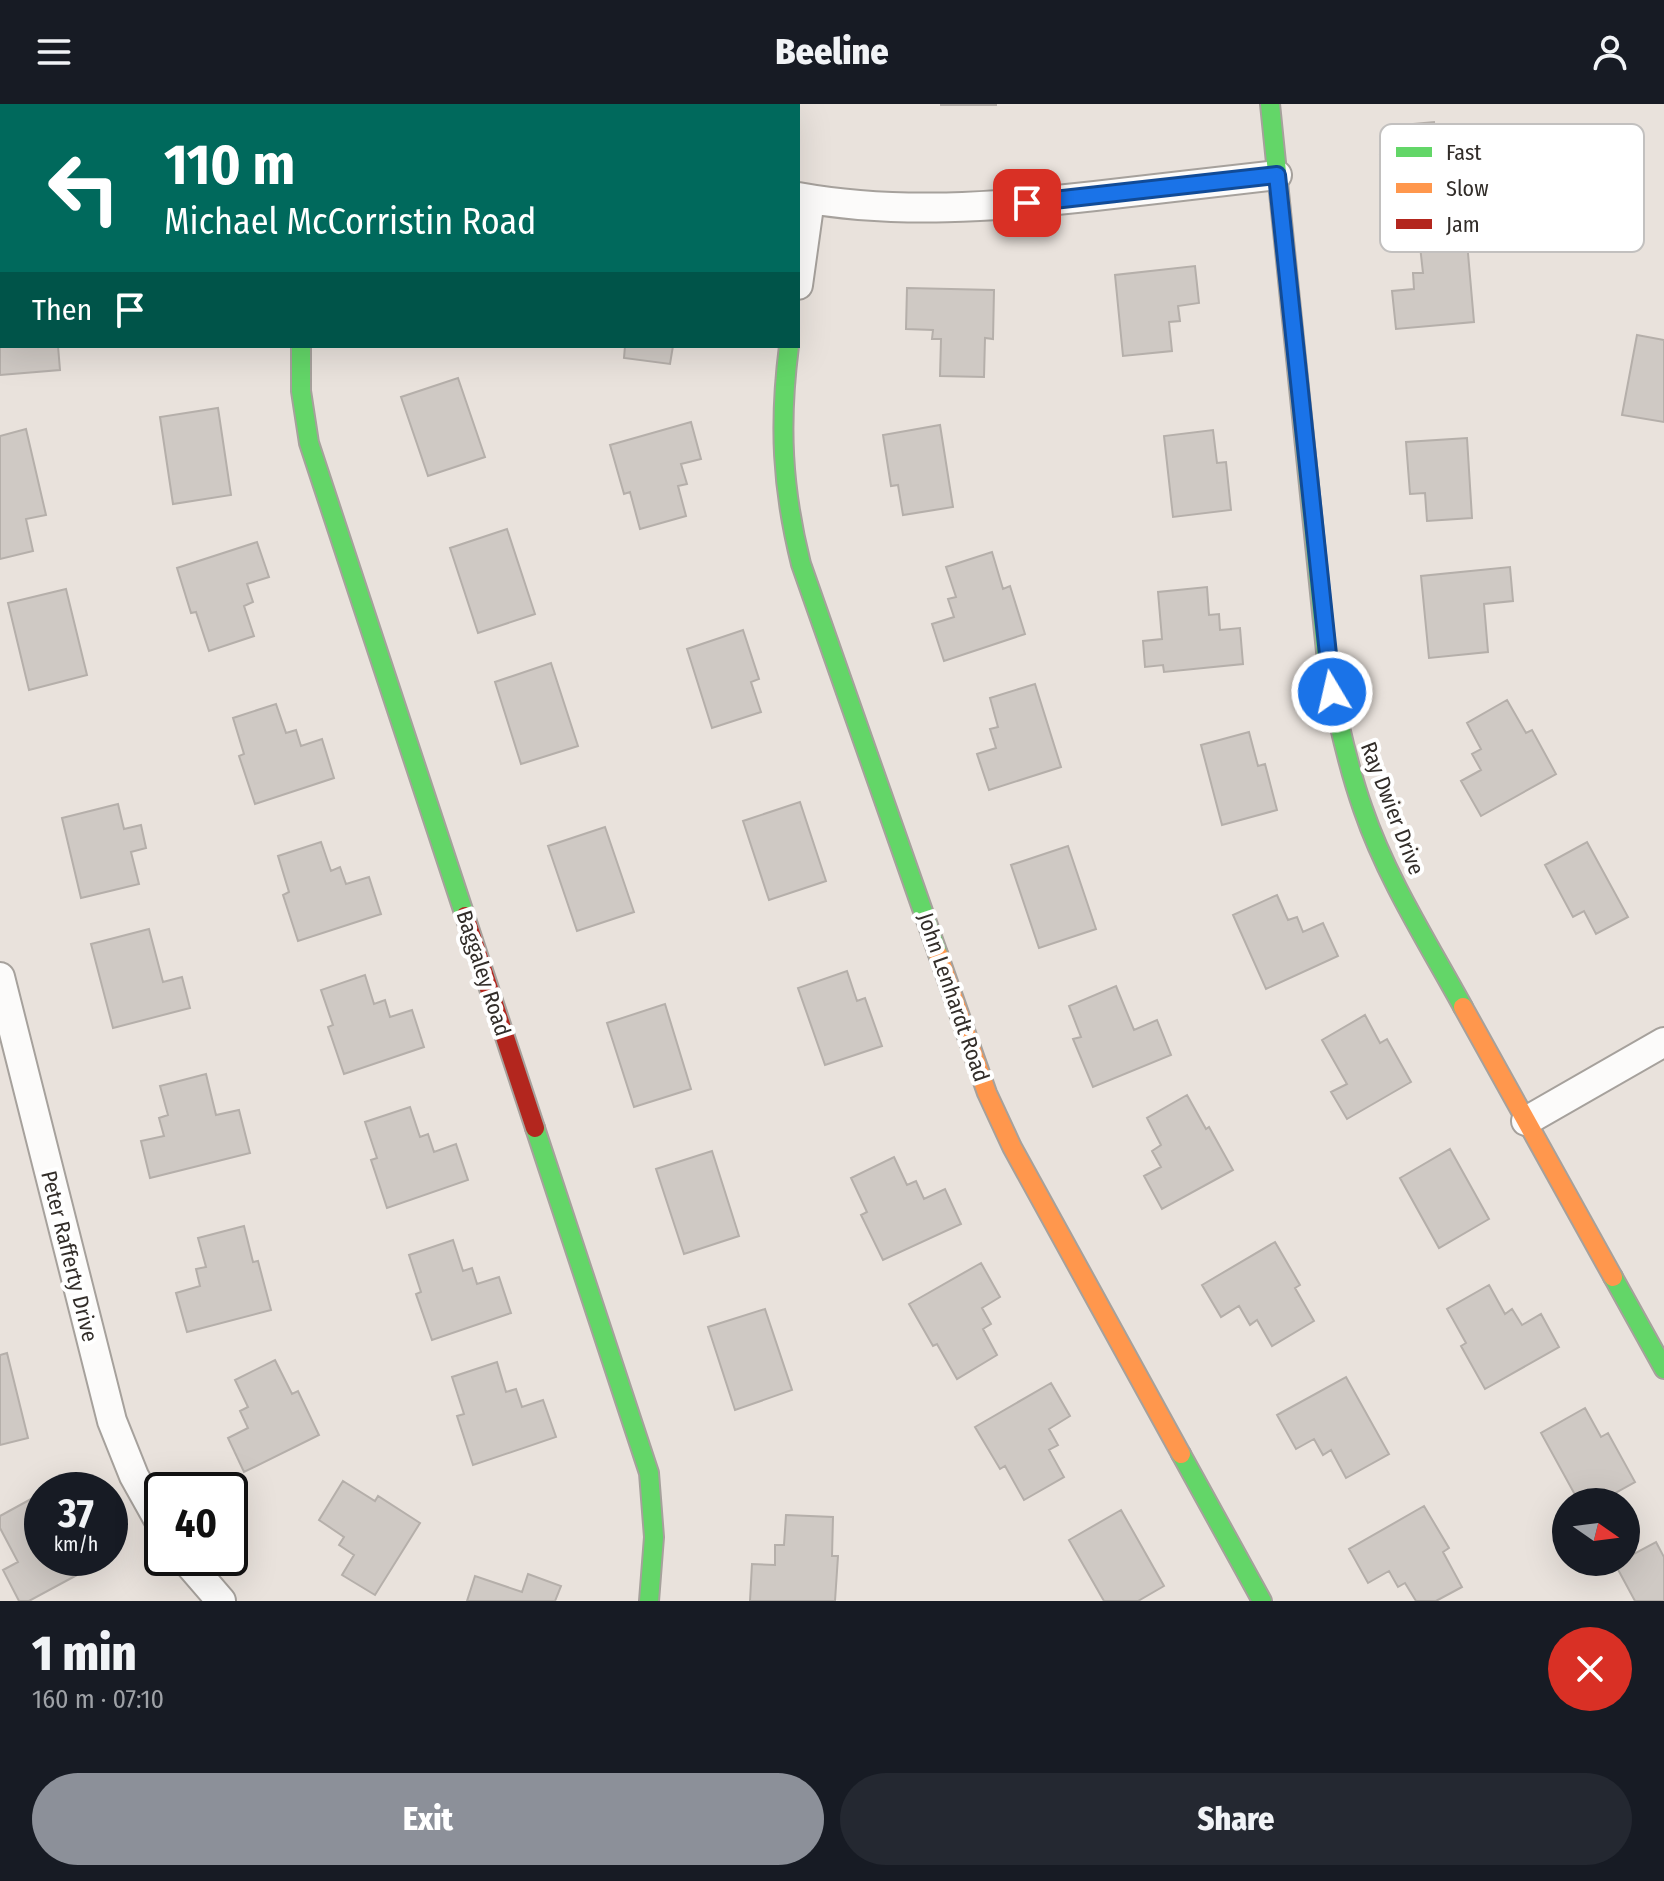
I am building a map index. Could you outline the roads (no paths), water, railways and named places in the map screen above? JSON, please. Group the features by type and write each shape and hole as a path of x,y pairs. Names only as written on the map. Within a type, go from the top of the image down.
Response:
{"street":[{"name":"Ray Dwier Drive","path":"1270,104 1328,671 1341,735 1363,810 1394,882 1664,1369"},
{"path":"800,256 804,198 917,208 996,207 1277,175"},
{"name":"Baggaley Road","path":"301,348 301,391 309,443 649,1473 655,1523 655,1568 649,1601"},
{"name":"John Lenhardt Road","path":"789,348 781,404 780,453 788,516 801,564 987,1093 1012,1147 1262,1601"},
{"name":"Peter Rafferty Drive","path":"0,977 112,1421 144,1494"},
{"path":"1526,1121 1664,1042"},
{"path":"199,1576 221,1601"}]}
